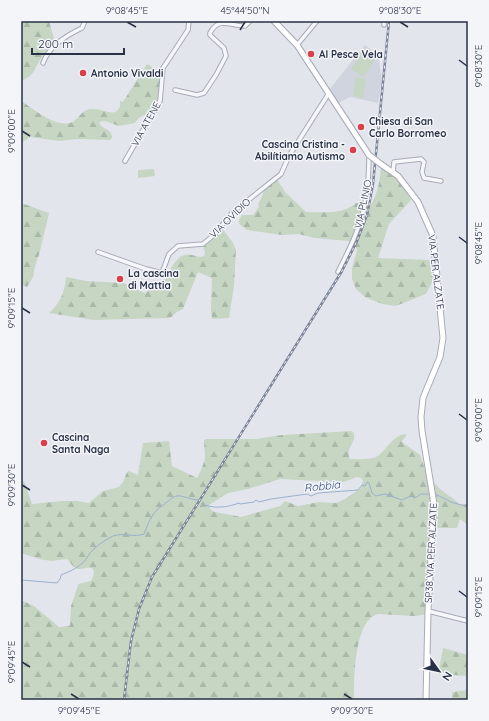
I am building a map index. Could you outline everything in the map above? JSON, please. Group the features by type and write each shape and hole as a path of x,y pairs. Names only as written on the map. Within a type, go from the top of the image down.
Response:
{"street":[{"path":"43,63 48,52 73,32 82,28 85,21"},
{"name":"VIA ATENE","path":"125,160 160,101 163,68 188,30 189,21"},
{"path":"175,90 197,95 204,93 226,56 224,48 210,35 212,27 217,24 225,23 245,26 250,21"},
{"name":"VIA PER ALZATE","path":"274,21 297,45 369,155 398,176 418,202 433,236 443,344 440,357 426,389 422,406"},
{"path":"297,45 317,21"},
{"name":"VIA OVIDIO","path":"98,252 162,273 169,254 178,246 203,244 215,234 232,213 281,174 289,156 329,93"},
{"name":"VIA PLINIO","path":"338,272 357,232 366,195 369,174 369,155"},
{"path":"393,172 394,162 421,159 424,162 422,172 424,178 440,181"},
{"name":"SP38 VIA PER ALZATE","path":"422,406 422,431 434,504 428,611 426,700"},
{"path":"428,611 468,620"}],"shaded area":[{"path":"365,45 378,55 382,80 378,103 350,97 338,103 329,90"}],"green space":[{"path":"21,21 49,21 55,42 44,53 31,75 21,81"},
{"path":"364,49 376,58 363,77 351,69"},
{"path":"147,64 161,72 157,104 151,112 141,117 135,123 119,126 105,121 99,122 101,126 111,134 112,138 110,140 77,139 59,141 30,137 21,143 21,101 47,118 61,123 74,121 84,111 89,109 116,112 120,107 120,101 123,102"},
{"path":"356,77 366,79 363,98 353,96"},
{"path":"381,165 401,184 411,200 389,224 378,258 431,260 431,270 433,270 434,278 426,294 396,306 382,304 365,297 356,289 352,279 352,268 357,250 349,241 314,238 299,234 282,235 247,230 239,224 239,220 242,215 253,215 259,207 258,204 262,197 266,183 275,177 286,193 306,212 339,211 351,207 356,203 361,203 369,207 376,193"},
{"path":"154,169 155,176 138,178 138,170"},
{"path":"21,203 49,213 33,277 27,287 21,284"},
{"path":"222,228 233,243 236,250 234,286 229,318 212,319 212,278 198,272 183,309 170,318 93,320 49,313 61,297 66,277 86,281 123,283 145,293 148,291 151,284 166,279 172,266 178,258 187,254 199,257 204,256 205,252 203,247 213,239"},
{"path":"352,431 354,434 354,440 349,451 350,459 370,459 380,455 397,437 406,434 402,441 403,443 420,455 427,475 440,489 460,504 468,504 468,525 460,519 457,528 433,528 430,614 414,616 378,614 370,619 364,627 355,666 354,700 21,700 21,600 34,606 59,627 69,626 71,606 78,584 91,581 94,572 91,568 77,569 67,559 51,561 21,553 21,483 24,481 32,504 62,501 89,503 103,491 119,487 127,472 129,471 138,475 143,443 169,441 172,466 197,478 205,458 204,440 256,439 282,435","holes":["357,477 363,480 361,488 345,499 336,503 319,502 298,506 285,501 280,506 241,517 215,512 210,509 209,505 228,493 248,489 280,479 344,482"]},
{"path":"443,648 468,655 468,676 438,674"},
{"path":"468,690 468,700 452,700 452,692"}],"waterway":[{"name":"Robbia","path":"202,503 210,507 220,507 254,502 256,500 259,502 307,494 311,496 318,493 358,490 362,485 365,486 367,482 369,483 372,493 376,496 385,494 402,500 411,496 415,498 421,494 430,494"},
{"path":"435,494 451,502 468,507"},
{"name":"Robbia","path":"21,580 57,583 61,575 82,564 95,548 113,536 144,534 155,513 173,497 179,496 198,500"}],"railway":[{"path":"124,700 131,641 139,609 152,577 342,271 357,241 367,215 373,184 389,21"}],"place":[{"name":"Al Pesce Vela","path":"311,54"},
{"name":"Antonio Vivaldi","path":"83,73"},
{"name":"Chiesa di San Carlo Borromeo","path":"361,127"},
{"name":"Cascina Cristina - Abilítiamo Autismo","path":"353,150"},
{"name":"La cascina di Mattia","path":"120,279"},
{"name":"Cascina Santa Naga","path":"44,443"}]}
